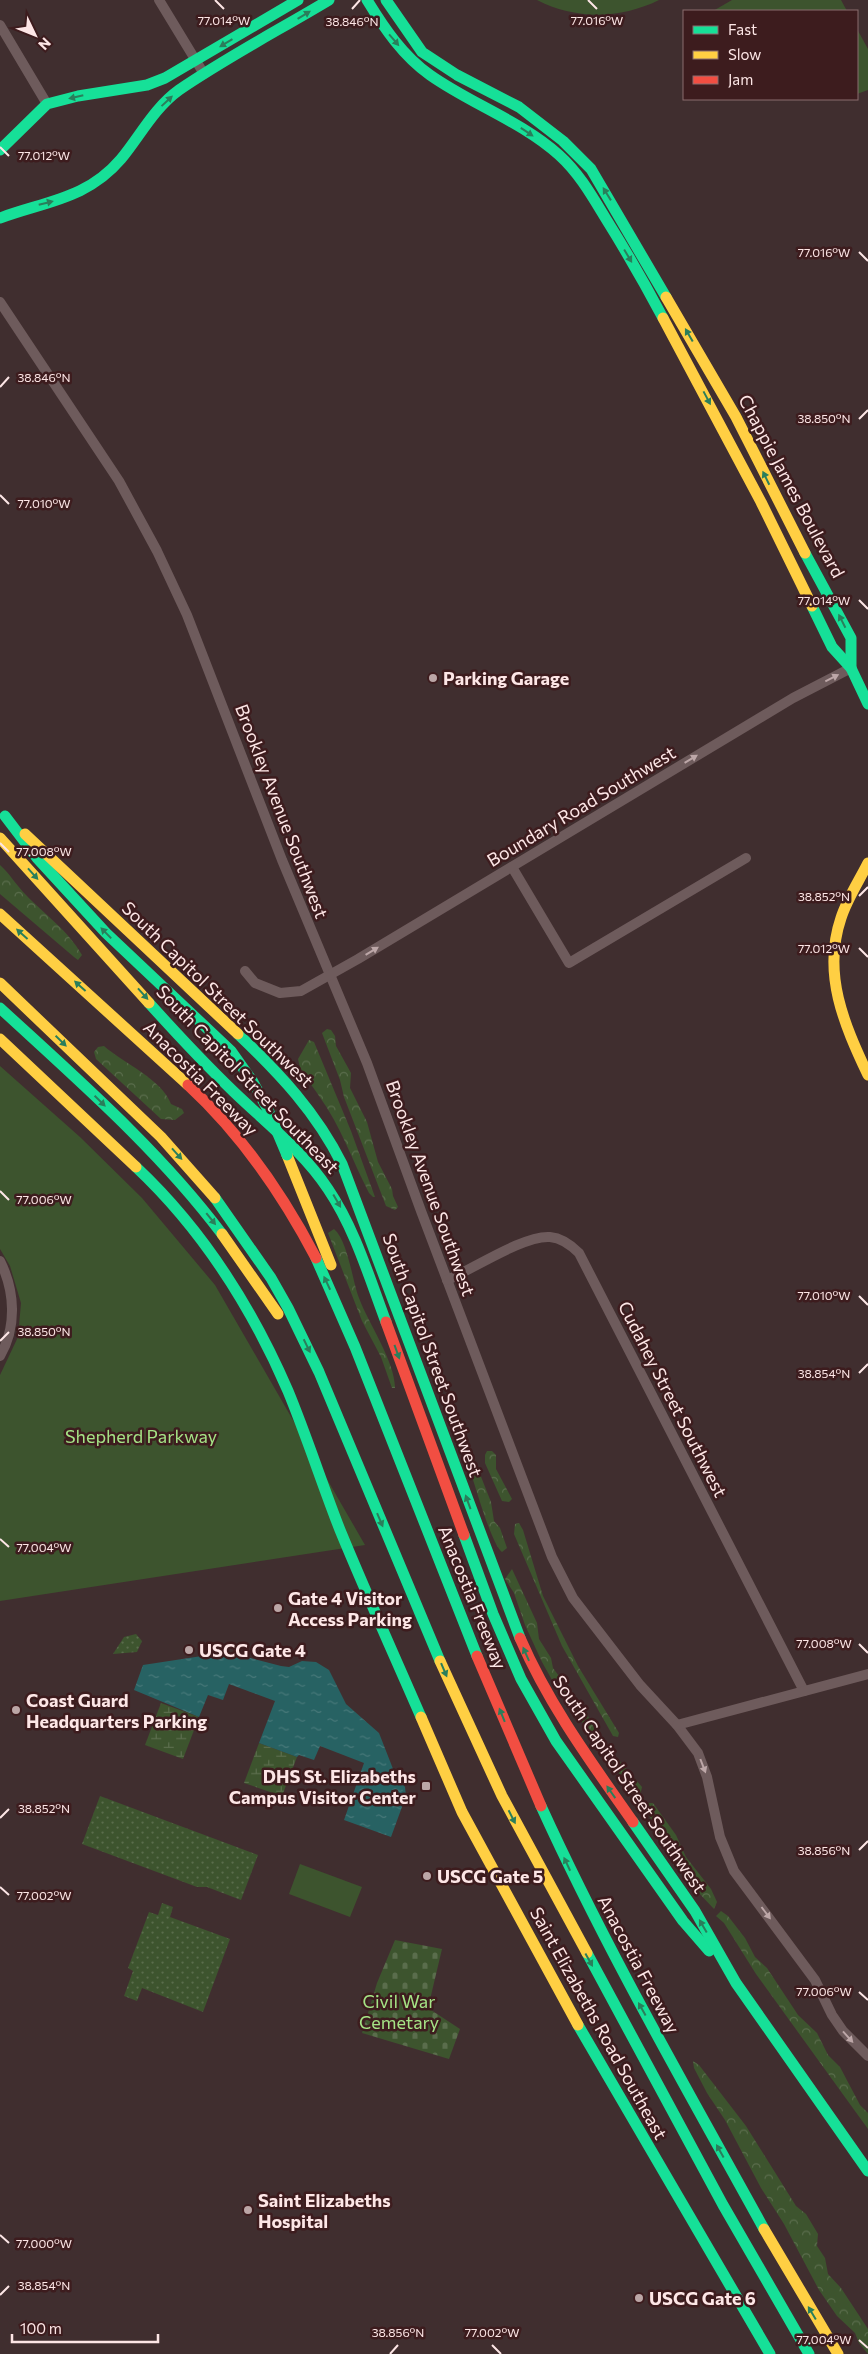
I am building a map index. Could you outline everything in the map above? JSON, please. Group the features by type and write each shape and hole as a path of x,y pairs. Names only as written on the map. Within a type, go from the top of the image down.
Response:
{"main road":[{"path":"0,150 47,104 78,96 147,85 164,78 298,0"},
{"path":"0,218 24,209 65,199 95,183 120,160 152,116 178,91 329,0"},
{"name":"Chappie James Boulevard","path":"367,0 387,32 408,56 430,75 528,132 559,156 582,180 632,262 700,384 761,502 832,647 851,668"},
{"name":"Chappie James Boulevard","path":"386,0 422,52 457,76 519,107 563,141 591,169 736,417 777,501 851,638 851,668"},
{"path":"851,668 868,704"},
{"path":"2,814 37,858 106,933 231,1051 268,1110 476,1633 490,1685"},
{"name":"South Capitol Street Southwest","path":"2,814 45,851 79,886 271,1064 296,1092 324,1129 352,1186 504,1599 534,1670 570,1732 695,1911 736,1983"},
{"name":"South Capitol Street Southeast","path":"0,838 213,1071 312,1165 335,1196 355,1239 489,1605 521,1679 556,1740 683,1920 736,1983"},
{"path":"868,863 842,915 836,933 833,958 835,991 840,1012 868,1075"},
{"name":"Anacostia Freeway","path":"0,914 202,1098 249,1152 280,1194 315,1257 355,1346 469,1637 545,1817 595,1921 779,2257 838,2354"},
{"path":"0,983 161,1137 210,1192 242,1234 271,1278 304,1340 343,1426 361,1475 454,1696 502,1796 723,2205 809,2354"},
{"path":"0,1008 132,1132 179,1180 221,1231 286,1329 361,1475"},
{"name":"Saint Elizabeths Road Southeast","path":"0,1039 154,1184 220,1267 248,1312 281,1376 355,1563 462,1812 607,2077 770,2354"},
{"path":"736,1983 868,2172"}],"street":[{"path":"159,0 204,74"},
{"path":"0,25 47,104"},
{"name":"Brookley Avenue Southwest","path":"0,302 103,456 129,498 166,569 202,651 329,974 367,1064 552,1557 578,1605 640,1685 677,1725 698,1753 707,1777 720,1837 734,1871 815,1980 832,2015 843,2031 868,2056"},
{"name":"Boundary Road Southwest","path":"245,971 255,983 280,993 301,991 358,959 793,698 851,668"},
{"path":"512,867 569,963 746,858"},
{"name":"Cudahey Street Southwest","path":"447,1280 534,1238 558,1238 567,1242 579,1253 804,1691"},
{"path":"0,1261 10,1290 11,1325 0,1356"},
{"path":"677,1725 868,1674"}],"green space":[{"path":"537,0 659,0 629,11 598,15 567,11"},
{"path":"732,0 841,0 846,10 715,10"},
{"path":"858,31 868,49 868,90 858,94"},
{"path":"0,865 26,895 70,938 82,955 78,960 0,894"},
{"path":"327,1029 331,1030 335,1036 336,1046 351,1073 350,1088 367,1122 378,1162 392,1189 398,1207 395,1210 386,1206 344,1097 340,1080 322,1033"},
{"path":"309,1040 314,1042 351,1131 375,1197 369,1193 334,1119 301,1069 298,1059"},
{"path":"104,1046 151,1079 166,1095 171,1104 182,1109 184,1113 175,1120 161,1119 96,1059 94,1052 98,1047"},
{"name":"Shepherd Parkway","path":"0,1066 80,1137 142,1198 215,1285 365,1545 0,1601 0,1375 18,1337 21,1303 10,1266 0,1249"},
{"path":"334,1229 343,1242 363,1308 391,1366 395,1388 392,1388 381,1357 362,1321 328,1233"},
{"path":"487,1451 492,1451 496,1455 496,1469 512,1499 509,1502 502,1501 485,1463"},
{"path":"474,1459 491,1502 494,1521 500,1528 507,1548 502,1552 488,1525 468,1464"},
{"path":"519,1523 523,1530 543,1596 578,1666 619,1733 618,1737 613,1736 562,1646 514,1534 515,1524"},
{"path":"512,1569 537,1623 539,1639 551,1658 553,1668 587,1714 598,1736 642,1787 640,1796 636,1797 625,1784 609,1755 593,1741 581,1720 561,1696 542,1662 525,1625 514,1593 505,1579"},
{"path":"136,1634 142,1641 137,1652 113,1654 124,1637"},
{"path":"161,1703 199,1717 183,1759 145,1745"},
{"path":"259,1743 297,1757 282,1796 244,1783"},
{"path":"100,1796 258,1855 241,1900 207,1887 197,1887 82,1844"},
{"path":"649,1803 653,1803 676,1835 686,1857 711,1889 717,1902 714,1909 697,1891 687,1874 666,1850 645,1807"},
{"path":"300,1864 362,1887 350,1917 289,1894"},
{"path":"162,1903 173,1907 170,1917 230,1939 203,2012 142,1988 137,2001 124,1996 133,1971 128,1968 149,1912 158,1915"},
{"path":"721,1911 728,1916 745,1938 755,1957 767,1968 798,2015 817,2033 828,2055 840,2067 860,2105 868,2113 868,2129 756,1974 724,1923 716,1916"},
{"name":"Civil War Cemetary","path":"395,1940 442,1949 428,2008 460,2029 449,2059 362,2033 377,1983"},
{"path":"693,2061 699,2065 746,2126 796,2206 806,2214 818,2234 817,2246 825,2258 828,2274 841,2288 868,2329 868,2354 859,2343 855,2333 837,2316 819,2290 725,2120 707,2093 694,2068"}],"water":[{"path":"215,1654 243,1656 289,1667 302,1661 316,1662 329,1670 346,1704 379,1733 395,1774 405,1787 406,1796 391,1837 344,1820 364,1763 320,1746 314,1760 299,1755 297,1757 259,1743 275,1701 229,1684 223,1700 208,1695 199,1717 134,1690 143,1665"}],"traffic: fast":[{"path":"0,150 47,104 78,96 147,85 165,78 298,0"},
{"path":"0,218 65,197 94,183 121,159 170,97 234,55 329,0"},
{"path":"367,0 395,41 420,67 462,95 529,132 566,162 596,202 663,318"},
{"path":"386,0 422,52 457,75 519,107 563,141 591,169 666,297"},
{"path":"805,553 851,638 851,668"},
{"path":"812,606 832,647 851,668 868,704"},
{"path":"5,816 37,858 106,933 231,1051 253,1082 268,1110"},
{"path":"149,1003 211,1070 284,1138 318,1175 338,1204 354,1237 386,1322"},
{"path":"0,1008 144,1144 172,1173 222,1234"},
{"path":"238,1034 296,1094 321,1127 342,1164 520,1638"},
{"path":"268,1110 287,1155"},
{"path":"136,1167 183,1216 204,1243 241,1300 274,1360 302,1426 340,1530 421,1717"},
{"path":"215,1198 271,1278 288,1308 319,1372 440,1661"},
{"path":"316,1258 355,1347 477,1656"},
{"path":"464,1535 493,1614 521,1679 556,1741 683,1921 709,1951"},
{"path":"541,1806 620,1967 764,2229"},
{"path":"633,1822 695,1911 736,1983 868,2171"},
{"path":"587,1953 723,2205 809,2354"},
{"path":"578,2025 770,2354"}],"traffic: slow":[{"path":"666,297 736,417 805,553"},
{"path":"663,318 761,502 812,606"},
{"path":"25,834 238,1034"},
{"path":"0,838 149,1003"},
{"path":"868,863 841,918 834,959 838,998 851,1037 868,1075"},
{"path":"0,914 188,1085"},
{"path":"0,983 161,1137 215,1198"},
{"path":"0,1039 136,1167"},
{"path":"287,1155 331,1265"},
{"path":"222,1234 278,1314"},
{"path":"440,1661 502,1796 587,1953"},
{"path":"421,1717 462,1812 578,2025"},
{"path":"764,2229 838,2354"}],"traffic: jam":[{"path":"188,1085 243,1144 275,1188 316,1258"},
{"path":"386,1322 464,1535"},
{"path":"520,1638 531,1663 557,1710 633,1822"},
{"path":"477,1656 541,1806"}],"place":[{"name":"Parking Garage","path":"433,678"},
{"name":"Gate 4 Visitor Access Parking","path":"278,1608"},
{"name":"USCG Gate 4","path":"189,1650"},
{"name":"Coast Guard Headquarters Parking","path":"16,1710"},
{"name":"DHS St. Elizabeths Campus Visitor Center","path":"426,1786"},
{"name":"USCG Gate 5","path":"427,1876"},
{"name":"Saint Elizabeths Hospital","path":"248,2210"},
{"name":"USCG Gate 6","path":"639,2298"}]}
